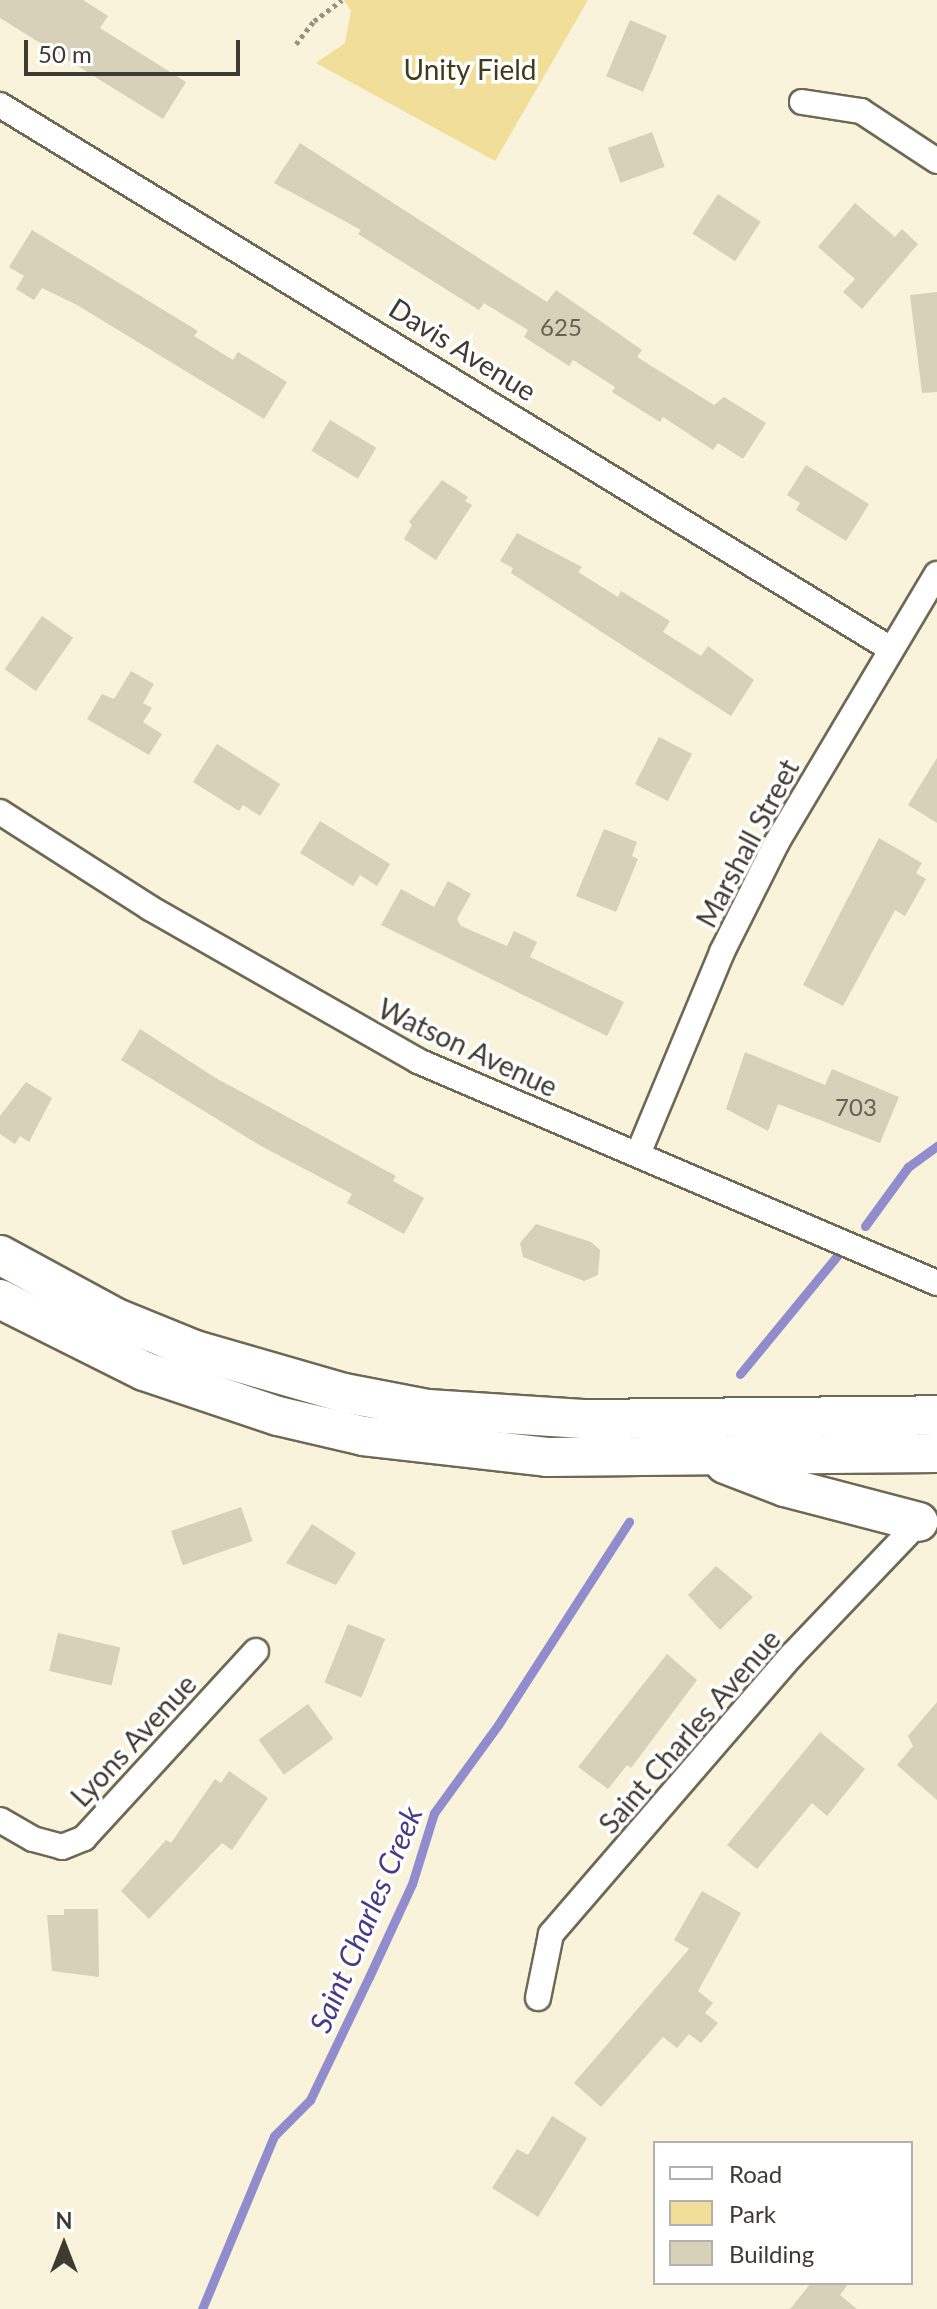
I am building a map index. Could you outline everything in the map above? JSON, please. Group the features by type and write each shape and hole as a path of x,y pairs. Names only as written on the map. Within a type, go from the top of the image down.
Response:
{"highway":[{"path":"0,1255 114,1317 195,1350 344,1393 428,1409 583,1419 937,1415"},
{"path":"0,1299 144,1371 264,1412 363,1436 547,1457 711,1459 937,1453"},
{"path":"711,1459 785,1487 919,1522"}],"street":[{"path":"802,102 861,111 937,161"},
{"name":"Davis Avenue","path":"0,105 891,649"},
{"name":"Marshall Street","path":"638,1154 722,952 777,842 937,574"},
{"name":"Watson Avenue","path":"0,812 150,908 375,1039 515,1106 638,1154 937,1283"},
{"name":"Saint Charles Avenue","path":"538,1998 551,1934 792,1655 919,1522"},
{"name":"Lyons Avenue","path":"0,1820 33,1839 62,1847 84,1838 256,1651"}],"path":[{"path":"296,44 314,21 342,0"}],"green space":[{"name":"Unity Field","path":"344,0 588,0 495,161 316,63 345,43 351,11"}],"building":[{"path":"0,0 83,0 108,16 100,28 186,82 163,119 0,18"},
{"path":"630,20 667,36 643,92 606,76"},
{"path":"652,132 665,167 620,183 608,148"},
{"path":"300,143 547,302 556,290 642,350 637,357 714,405 724,397 766,423 743,459 718,443 713,450 663,417 660,422 612,392 615,387 573,360 569,366 524,337 528,330 484,303 479,310 358,234 361,230 274,183"},
{"path":"718,194 761,222 735,261 692,233"},
{"path":"855,203 895,237 902,229 918,244 862,309 843,292 855,279 818,247"},
{"path":"32,230 198,331 194,336 233,360 238,352 287,382 264,419 77,305 42,288 34,300 16,289 24,276 9,267"},
{"path":"937,292 937,392 922,393 910,295"},
{"path":"330,420 376,448 358,479 311,451"},
{"path":"806,465 869,504 846,541 796,510 800,503 787,495"},
{"path":"442,480 468,497 465,501 472,505 436,560 404,539 412,525 409,522"},
{"path":"517,533 582,567 578,572 618,597 621,591 670,621 663,632 701,656 708,646 754,680 731,716 511,573 513,568 500,561"},
{"path":"42,616 73,638 36,691 5,669"},
{"path":"131,671 154,684 143,703 152,708 143,722 162,734 149,755 87,719 102,694 114,699"},
{"path":"659,737 692,754 668,801 635,784"},
{"path":"217,744 280,784 260,816 243,805 239,811 193,782"},
{"path":"937,758 937,823 908,805"},
{"path":"320,821 390,864 377,886 360,875 353,886 300,853"},
{"path":"604,829 637,842 632,856 638,859 616,912 576,896"},
{"path":"879,838 922,863 916,873 926,879 905,916 895,910 843,1006 803,985"},
{"path":"448,881 471,894 457,919 461,926 507,946 514,931 537,942 530,957 624,1002 607,1036 381,925 401,889 434,907"},
{"path":"140,1029 214,1077 396,1176 393,1181 424,1198 404,1234 347,1203 352,1194 261,1146 121,1060"},
{"path":"745,1052 825,1085 832,1069 899,1097 880,1143 778,1104 768,1131 726,1109"},
{"path":"26,1082 52,1098 29,1142 20,1136 15,1144 0,1134 0,1116"},
{"path":"536,1224 591,1242 600,1250 598,1275 584,1281 523,1257 520,1243"},
{"path":"241,1507 253,1541 183,1565 171,1531"},
{"path":"312,1524 356,1553 336,1585 286,1563"},
{"path":"716,1566 753,1597 720,1630 688,1595"},
{"path":"348,1624 385,1639 361,1697 324,1682"},
{"path":"58,1633 120,1647 112,1685 49,1671"},
{"path":"667,1654 697,1680 631,1768 627,1765 608,1789 578,1767"},
{"path":"937,1702 937,1800 897,1765 913,1746 908,1736"},
{"path":"308,1704 333,1739 284,1775 259,1740"},
{"path":"820,1732 865,1769 827,1816 812,1803 757,1869 727,1845"},
{"path":"229,1771 268,1798 232,1850 222,1843 149,1919 121,1891 166,1840 171,1843 215,1779 221,1783"},
{"path":"702,1891 741,1913 698,1991 713,2003 705,2013 718,2023 701,2043 689,2034 677,2048 663,2037 601,2107 574,2083 689,1949 674,1940"},
{"path":"64,1909 98,1909 99,1977 52,1971 47,1915 64,1915"},
{"path":"552,2116 587,2138 538,2217 492,2188 517,2149 528,2155"},
{"path":"809,2285 848,2285 840,2295 857,2309 790,2309"}],"waterway":[{"name":"Saint Charles Creek","path":"865,1226 908,1167 937,1146"},
{"name":"Saint Charles Creek","path":"740,1374 837,1256"},
{"name":"Saint Charles Creek","path":"202,2309 274,2136 310,2100 369,1977 412,1884 434,1813 498,1725 629,1522"}]}
